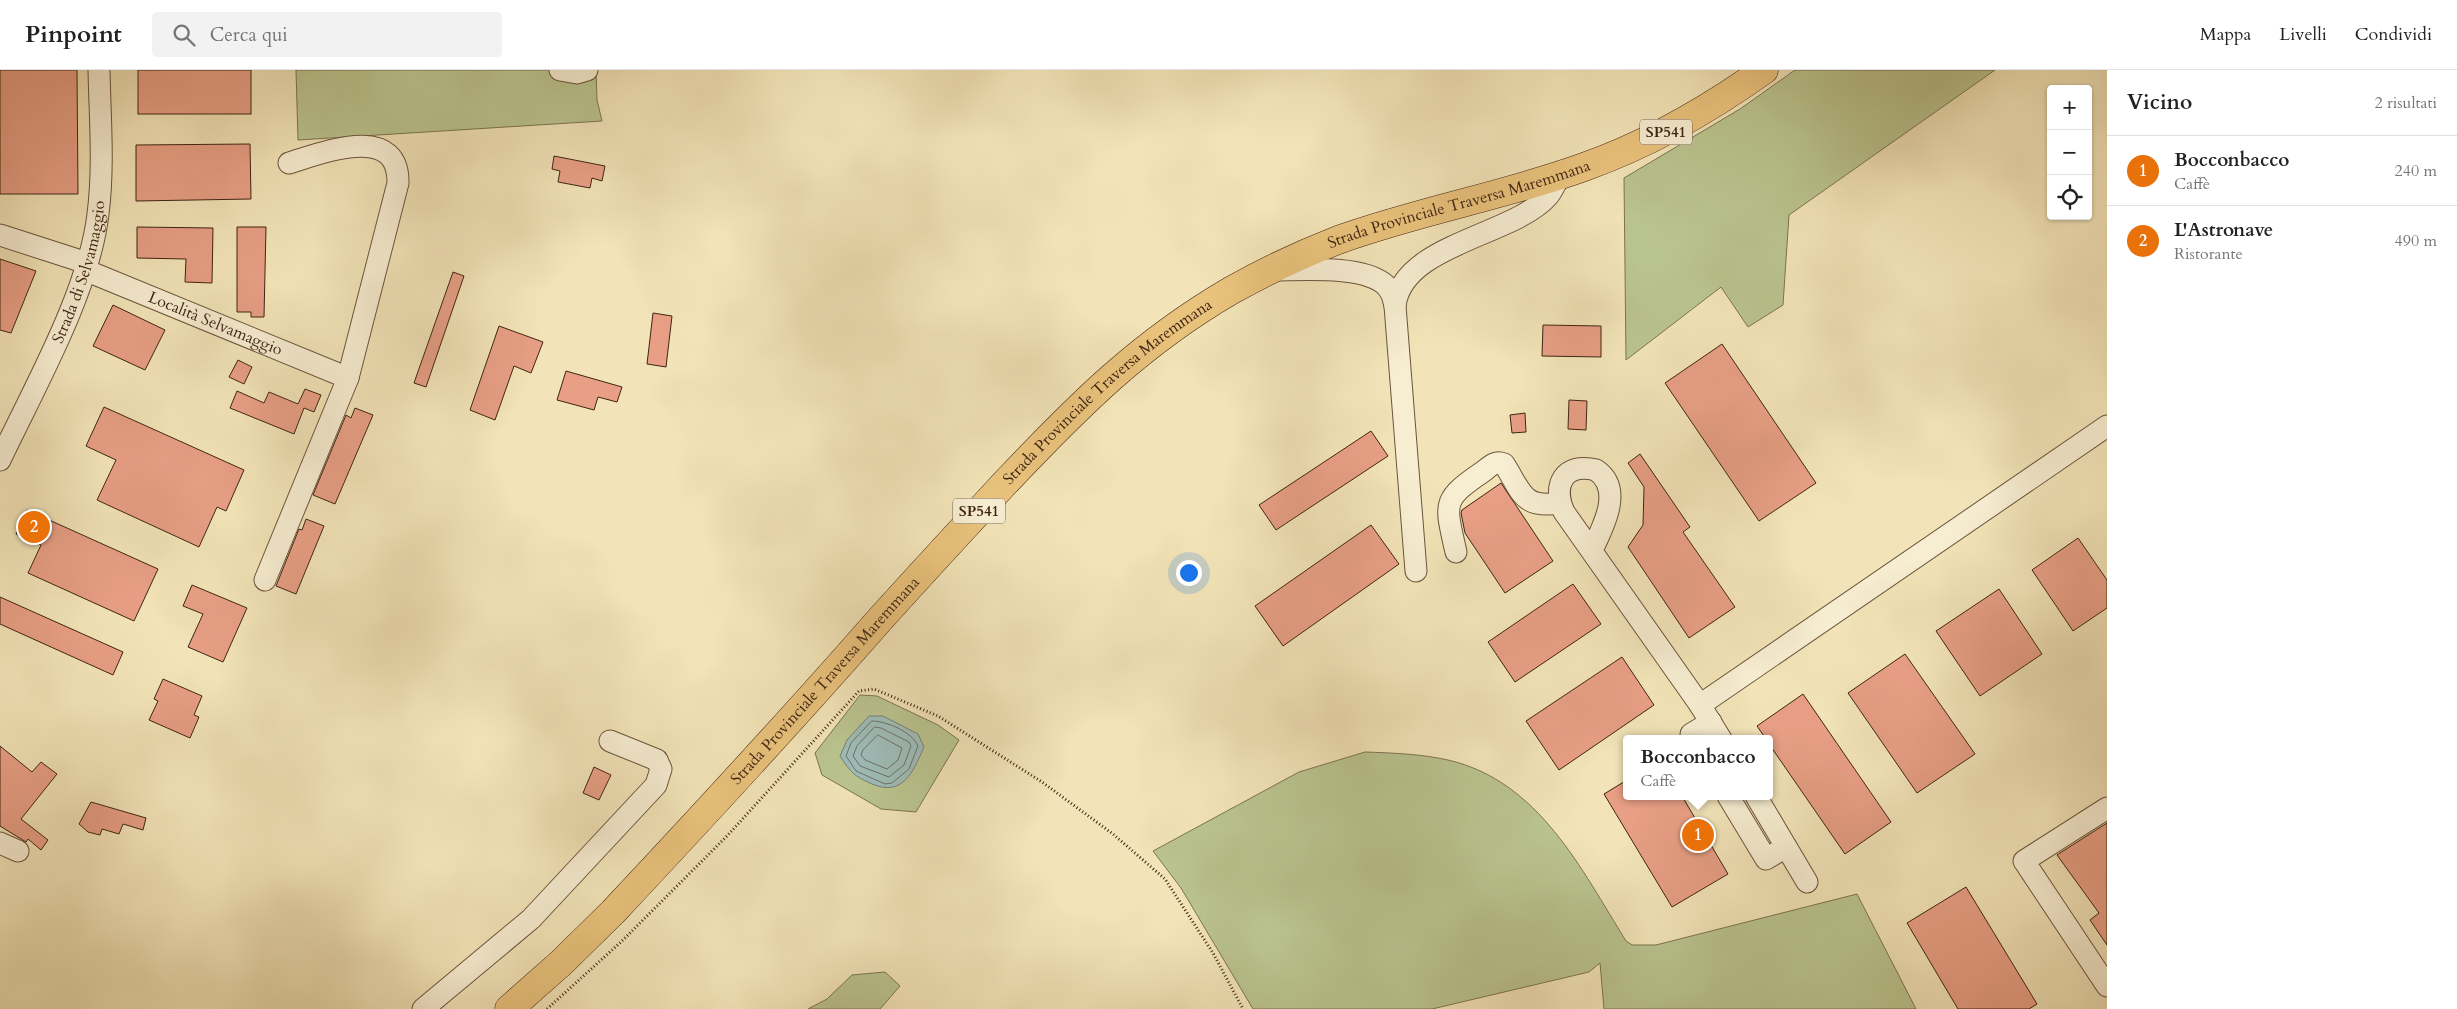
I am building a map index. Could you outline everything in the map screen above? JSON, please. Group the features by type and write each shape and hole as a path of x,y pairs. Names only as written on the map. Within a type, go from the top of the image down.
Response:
{"main road":[{"name":"Strada Provinciale Traversa Maremmana","path":"509,1009 562,963 626,897 965,526 1084,401 1121,367 1181,322 1271,270 1353,235 1559,176 1649,141 1712,105 1764,70"}],"street":[{"name":"Strada di Selvamaggio","path":"0,460 64,322 86,267 94,239 99,202 99,70"},
{"path":"560,70 577,73 587,70"},
{"path":"265,580 348,378 398,183 397,165 382,150 354,146 327,151 289,163"},
{"path":"1395,306 1398,289 1415,270 1463,242 1535,206 1548,196 1559,176"},
{"name":"Località Selvamaggio","path":"0,235 86,267 348,378"},
{"path":"1271,270 1349,272 1367,275 1384,284 1391,293 1395,306 1416,571"},
{"path":"1691,735 1711,722 2107,426"},
{"path":"1456,552 1449,520 1453,496 1460,487 1496,463 1504,464 1527,499 1534,504 1543,505 1560,502"},
{"path":"1592,550 1604,525 1609,506 1610,489 1605,478 1590,468 1568,472 1561,481 1560,502 1592,550 1711,722"},
{"path":"423,1009 531,919 656,785 661,769 657,760 610,741"},
{"path":"1730,800 1766,860 1786,848"},
{"path":"1758,800 1807,882"},
{"path":"2107,808 2024,860 2107,986"}],"path":[{"path":"547,1009 622,941 727,836 858,690 874,689 938,716 1042,782 1121,840 1165,878 1213,953 1243,1009"}],"green space":[{"path":"296,70 596,70 597,100 602,121 298,140"},
{"path":"1795,70 1995,70 1789,215 1783,305 1748,327 1721,287 1626,360 1624,178 1740,109"},
{"path":"860,695 877,696 938,725 959,740 916,812 881,809 822,775 815,753"},
{"path":"1365,752 1417,755 1448,760 1480,771 1508,787 1554,831 1592,885 1626,941 1632,945 1656,945 1857,894 1916,1009 1604,1009 1600,963 1589,972 1432,1009 1253,1009 1181,888 1153,851 1299,772"},
{"path":"885,972 900,986 880,1009 808,1009 827,999 852,975"}],"water":[{"path":"869,716 883,716 918,734 924,747 911,773 899,785 883,787 872,784 853,773 840,756 847,740"}],"building":[{"path":"0,70 77,70 78,194 0,194"},
{"path":"138,70 251,70 251,114 138,114"},
{"path":"250,144 251,199 136,201 136,145"},
{"path":"554,156 605,166 602,181 592,178 590,188 558,182 560,171 552,169"},
{"path":"137,227 213,228 212,283 185,282 186,259 137,258"},
{"path":"237,227 266,227 264,317 251,317 251,312 237,312"},
{"path":"0,259 36,271 11,333 0,330"},
{"path":"453,272 464,276 426,387 414,383"},
{"path":"113,305 165,330 145,370 93,346"},
{"path":"653,313 672,316 666,367 647,364"},
{"path":"1543,325 1601,326 1601,357 1542,356"},
{"path":"499,326 543,342 531,373 514,366 495,420 470,410"},
{"path":"1722,344 1816,483 1759,521 1665,383"},
{"path":"238,360 252,367 244,384 229,377"},
{"path":"566,371 622,387 617,402 598,397 594,410 557,400"},
{"path":"305,389 321,395 314,412 304,408 294,434 230,408 237,391 264,403 269,392 298,404"},
{"path":"1569,400 1587,401 1586,430 1568,429"},
{"path":"104,407 244,470 226,511 217,507 199,547 97,500 116,460 86,446"},
{"path":"355,408 373,415 335,504 313,495 346,415 351,418"},
{"path":"1525,413 1526,432 1512,433 1510,415"},
{"path":"1371,431 1388,456 1276,530 1259,505"},
{"path":"1640,454 1690,527 1683,532 1735,607 1689,638 1628,547 1643,525 1644,487 1628,463"},
{"path":"1501,483 1553,561 1505,593 1465,533 1461,513 1462,510"},
{"path":"27,510 158,569 134,621 28,573 41,545 16,534"},
{"path":"306,519 324,526 296,594 276,586 299,529 302,530"},
{"path":"1371,525 1399,564 1283,646 1255,606"},
{"path":"2078,538 2107,580 2107,608 2073,631 2032,570"},
{"path":"1573,584 1601,624 1515,682 1488,642"},
{"path":"192,585 247,608 223,662 188,647 203,614 183,606"},
{"path":"1999,589 2042,654 1980,696 1936,631"},
{"path":"0,597 123,652 113,675 0,624"},
{"path":"1905,654 1975,754 1917,793 1848,693"},
{"path":"1622,657 1654,705 1559,770 1526,721"},
{"path":"163,679 202,696 194,715 199,717 190,738 149,720 158,701 154,699"},
{"path":"1803,694 1891,822 1845,854 1773,750 1773,735 1763,735 1757,726"},
{"path":"0,746 32,772 41,762 57,774 21,819 48,840 41,850 28,839 26,842 0,826"},
{"path":"594,767 611,775 599,800 583,793"},
{"path":"1623,782 1623,800 1684,800 1728,874 1672,907 1604,794"},
{"path":"91,802 146,818 143,830 123,824 119,834 102,829 100,835 88,832 79,824"},
{"path":"2107,823 2107,945 2090,920 2099,913 2057,855"},
{"path":"1966,887 2037,1004 2029,1009 1958,1009 1907,923"}],"place":[{"name":"L'Astronave","path":"34,527"},
{"name":"Bocconbacco","path":"1698,835"}]}
